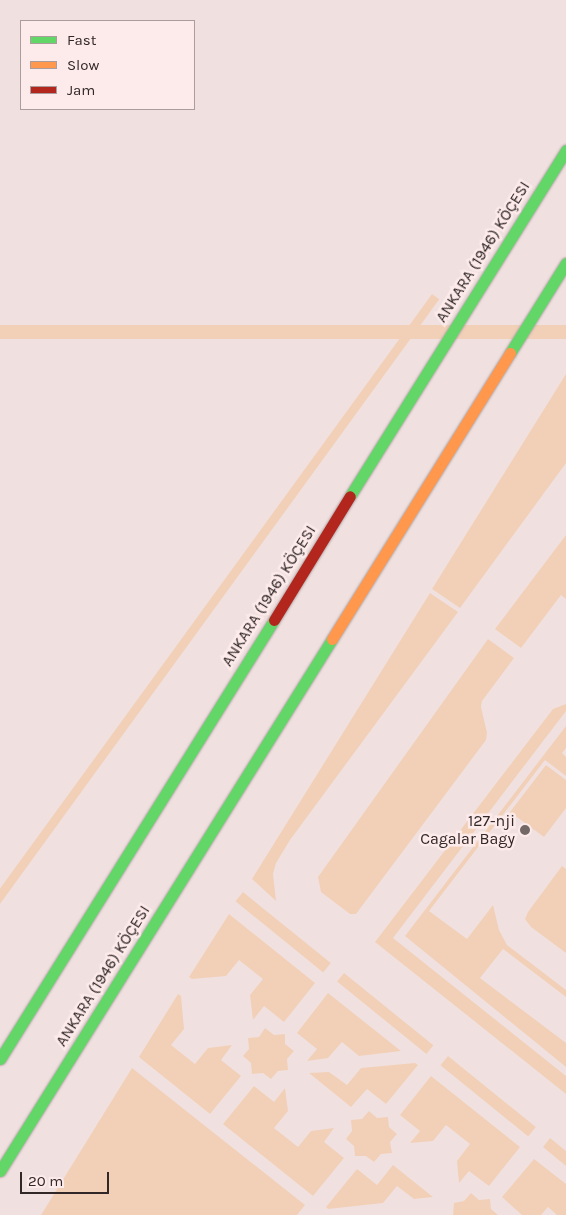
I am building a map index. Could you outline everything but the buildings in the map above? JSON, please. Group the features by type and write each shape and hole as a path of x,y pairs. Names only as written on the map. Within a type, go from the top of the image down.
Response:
{"main road":[{"name":"ANKARA (1946) KÖÇESI","path":"0,1059 566,150"},
{"name":"ANKARA (1946) KÖÇESI","path":"0,1172 566,263"}],"shaded area":[{"path":"432,294 439,299 0,904 0,889"},
{"path":"0,325 566,325 566,339 0,339"},
{"path":"566,374 566,463 460,608 432,589"},
{"path":"566,535 566,599 561,595 521,648 495,629"},
{"path":"430,593 458,612 290,840 276,863 273,874 276,901 252,879"},
{"path":"488,639 514,658 482,701 481,707 487,733 486,740 356,914 350,914 321,892 318,877"},
{"path":"566,704 566,711 393,938 566,1076 566,1094 375,942 553,709"},
{"path":"566,726 566,748 562,753 566,757 566,776 545,760 429,911 467,939 493,905 499,930 507,945 566,990 566,997 503,949 480,978 566,1043 566,1067 405,936"},
{"path":"546,765 566,780 566,808 544,837 510,812"},
{"path":"562,866 566,869 566,953 531,927 525,919 528,912"},
{"path":"243,892 331,963 323,972 235,901"},
{"path":"229,914 315,983 284,1022 264,1006 253,1020 250,995 263,979 239,960 226,976 192,979 189,977"},
{"path":"344,973 433,1045 426,1054 337,982"},
{"path":"328,993 401,1051 359,1056 342,1042 328,1058 307,1061 317,1049 297,1033"},
{"path":"178,994 181,996 184,1029 171,1045 195,1064 208,1048 232,1045 221,1060 241,1076 210,1114 139,1057"},
{"path":"265,1028 274,1035 285,1034 285,1044 294,1051 287,1059 288,1070 278,1071 271,1079 263,1073 252,1074 251,1063 243,1056 249,1049 248,1038 259,1037"},
{"path":"448,1056 536,1127 528,1136 440,1065"},
{"path":"415,1063 418,1065 386,1104 367,1089 351,1107 309,1073 329,1072 347,1085 361,1068"},
{"path":"132,1068 305,1205 297,1215 41,1215"},
{"path":"431,1076 520,1147 489,1186 469,1171 459,1183 457,1161 470,1144 446,1125 433,1141 410,1143 420,1131 400,1115"},
{"path":"254,1086 274,1102 285,1088 288,1111 274,1128 298,1147 311,1131 334,1128 324,1142 344,1158 313,1196 223,1124"},
{"path":"369,1111 377,1118 388,1117 389,1127 397,1134 390,1142 392,1153 381,1154 374,1162 366,1156 355,1156 354,1146 346,1139 352,1131 351,1120 362,1119"},
{"path":"550,1138 566,1151 566,1166 543,1147"},
{"path":"534,1159 566,1184 566,1215 557,1215 548,1207 541,1215 522,1215 502,1197"},
{"path":"393,1165 433,1197 414,1199 397,1186 383,1203 328,1209 326,1207 357,1169 377,1185"},
{"path":"471,1193 479,1200 490,1199 491,1209 498,1215 453,1215 454,1203 464,1201"}],"traffic: fast":[{"path":"350,496 566,150"},
{"path":"510,353 566,263"},
{"path":"0,1059 274,620"},
{"path":"0,1171 332,639"}],"traffic: slow":[{"path":"332,639 510,353"}],"traffic: jam":[{"path":"274,620 350,496"}],"place":[{"name":"127-nji Cagalar Bagy","path":"525,830"}]}
